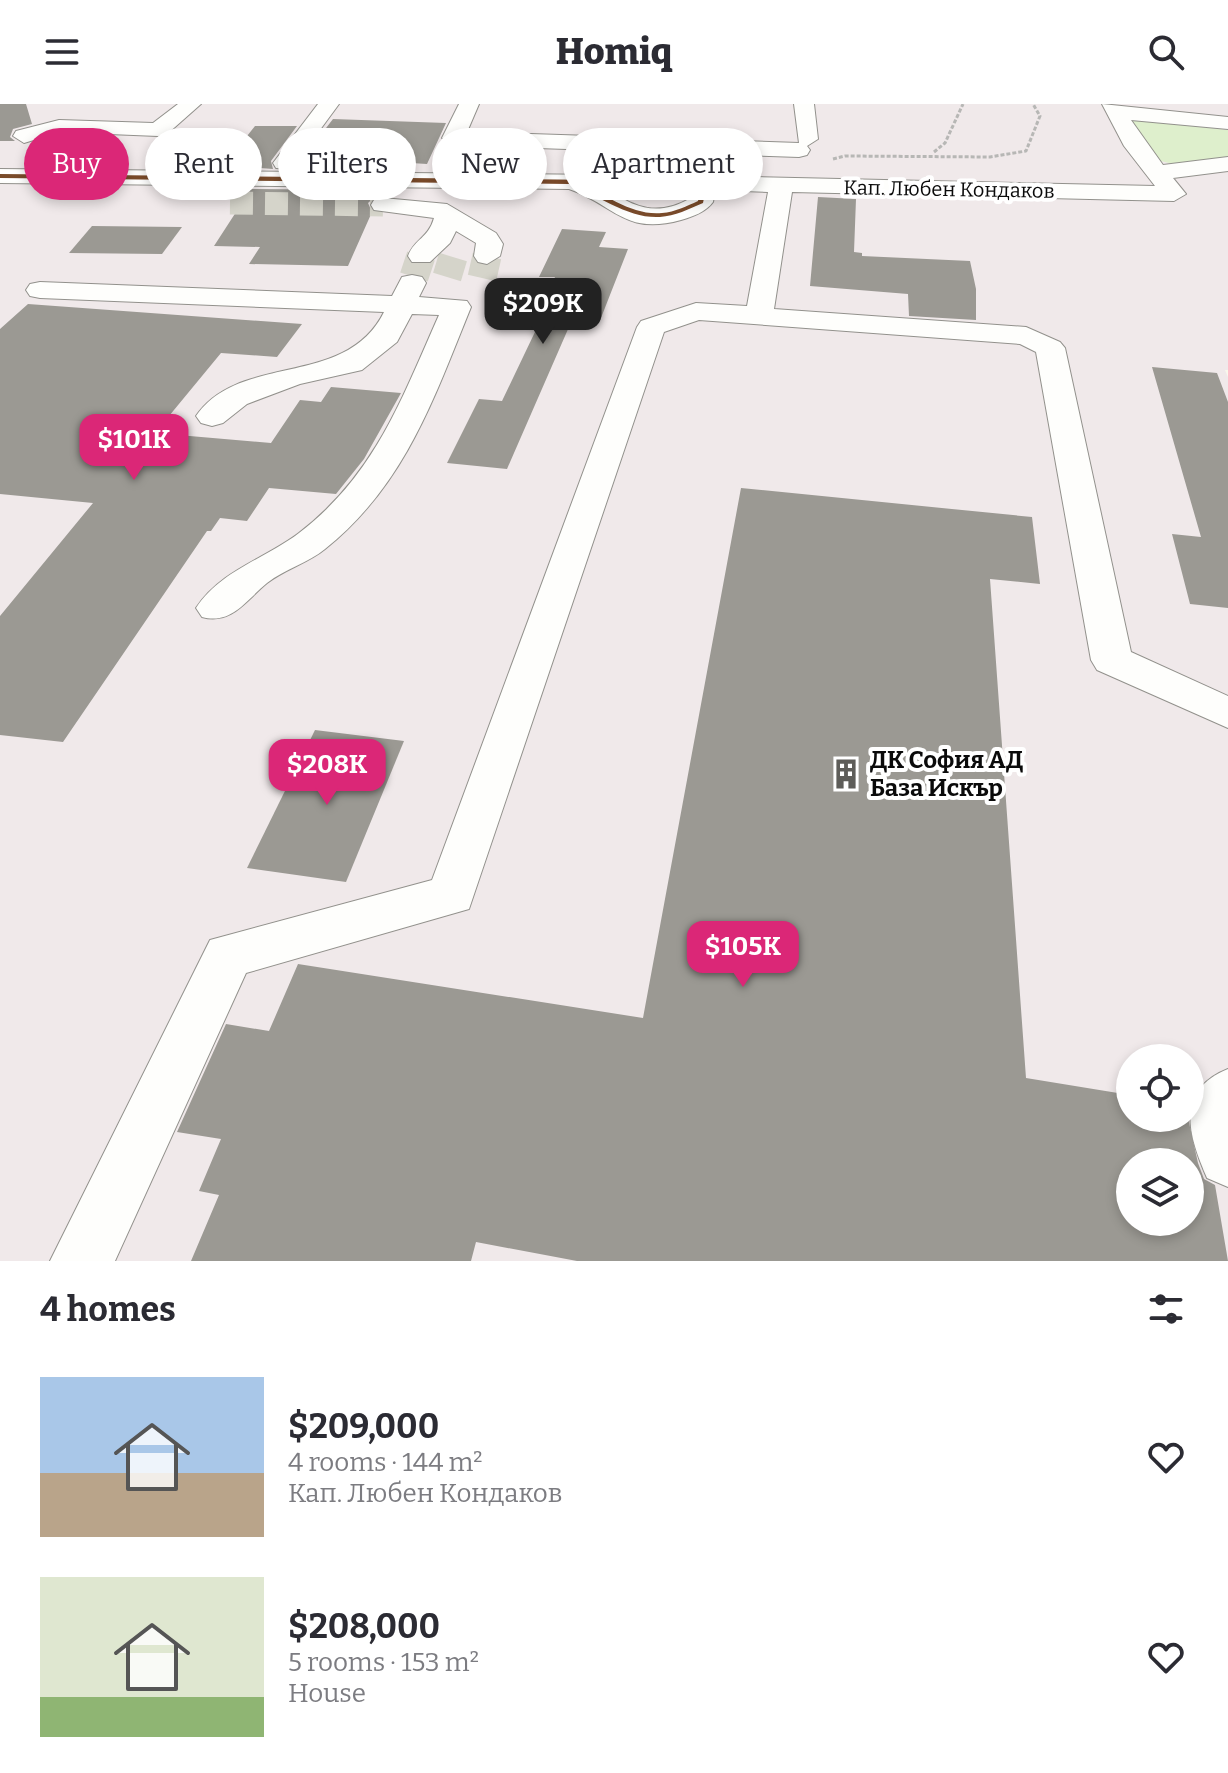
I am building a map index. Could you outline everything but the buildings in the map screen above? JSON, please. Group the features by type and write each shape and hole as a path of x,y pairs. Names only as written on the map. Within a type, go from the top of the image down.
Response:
{"street":[{"path":"64,104 117,128"},
{"path":"129,129 158,130 191,104"},
{"path":"329,104 284,163 432,169"},
{"path":"458,128 469,104"},
{"path":"759,316 796,158 804,104"},
{"path":"1114,108 1228,123"},
{"name":"Кап. Любен Кондаков","path":"763,167 796,158 1174,194 1135,146 1114,108"},
{"path":"52,128 117,128"},
{"path":"547,143 796,158"},
{"path":"1157,173 1228,164"},
{"name":"Кап. Любен Кондаков","path":"0,176 563,182"},
{"path":"216,608 256,573 311,542 364,492 400,439 453,262 424,197 390,192 150,191 230,203"},
{"path":"609,200 624,211 652,216 683,214 701,200"},
{"path":"383,205 453,262"},
{"path":"40,290 413,279 453,262 487,238 490,244 487,256"},
{"path":"212,416 236,397 291,377 351,364 387,336 423,250 453,262"},
{"path":"82,1261 228,956 451,895 651,327 696,311 1026,336 1050,348 1112,660 1228,713"},
{"path":"1228,1096 1218,1106 1228,1158"}],"path":[{"path":"963,104 955,110 949,138 941,150 929,154 990,157 1026,151 1040,116 1038,106 1033,104"}],"shaded area":[{"path":"0,104 1228,104 1228,370 1225,370 1228,377 1228,1261 0,1261"}],"green space":[{"path":"1147,120 1228,130 1228,160 1177,165 1153,159 1129,124"}],"tunnel":[{"path":"230,203 383,205"},
{"path":"414,277 421,256"},
{"path":"482,278 487,256"},
{"path":"447,277 453,257"}],"transit line":[{"path":"0,176 704,183 701,202 680,211 647,215 570,182 0,176"}],"place":[{"name":"ДК София АД База Искър","path":"846,774"}]}
